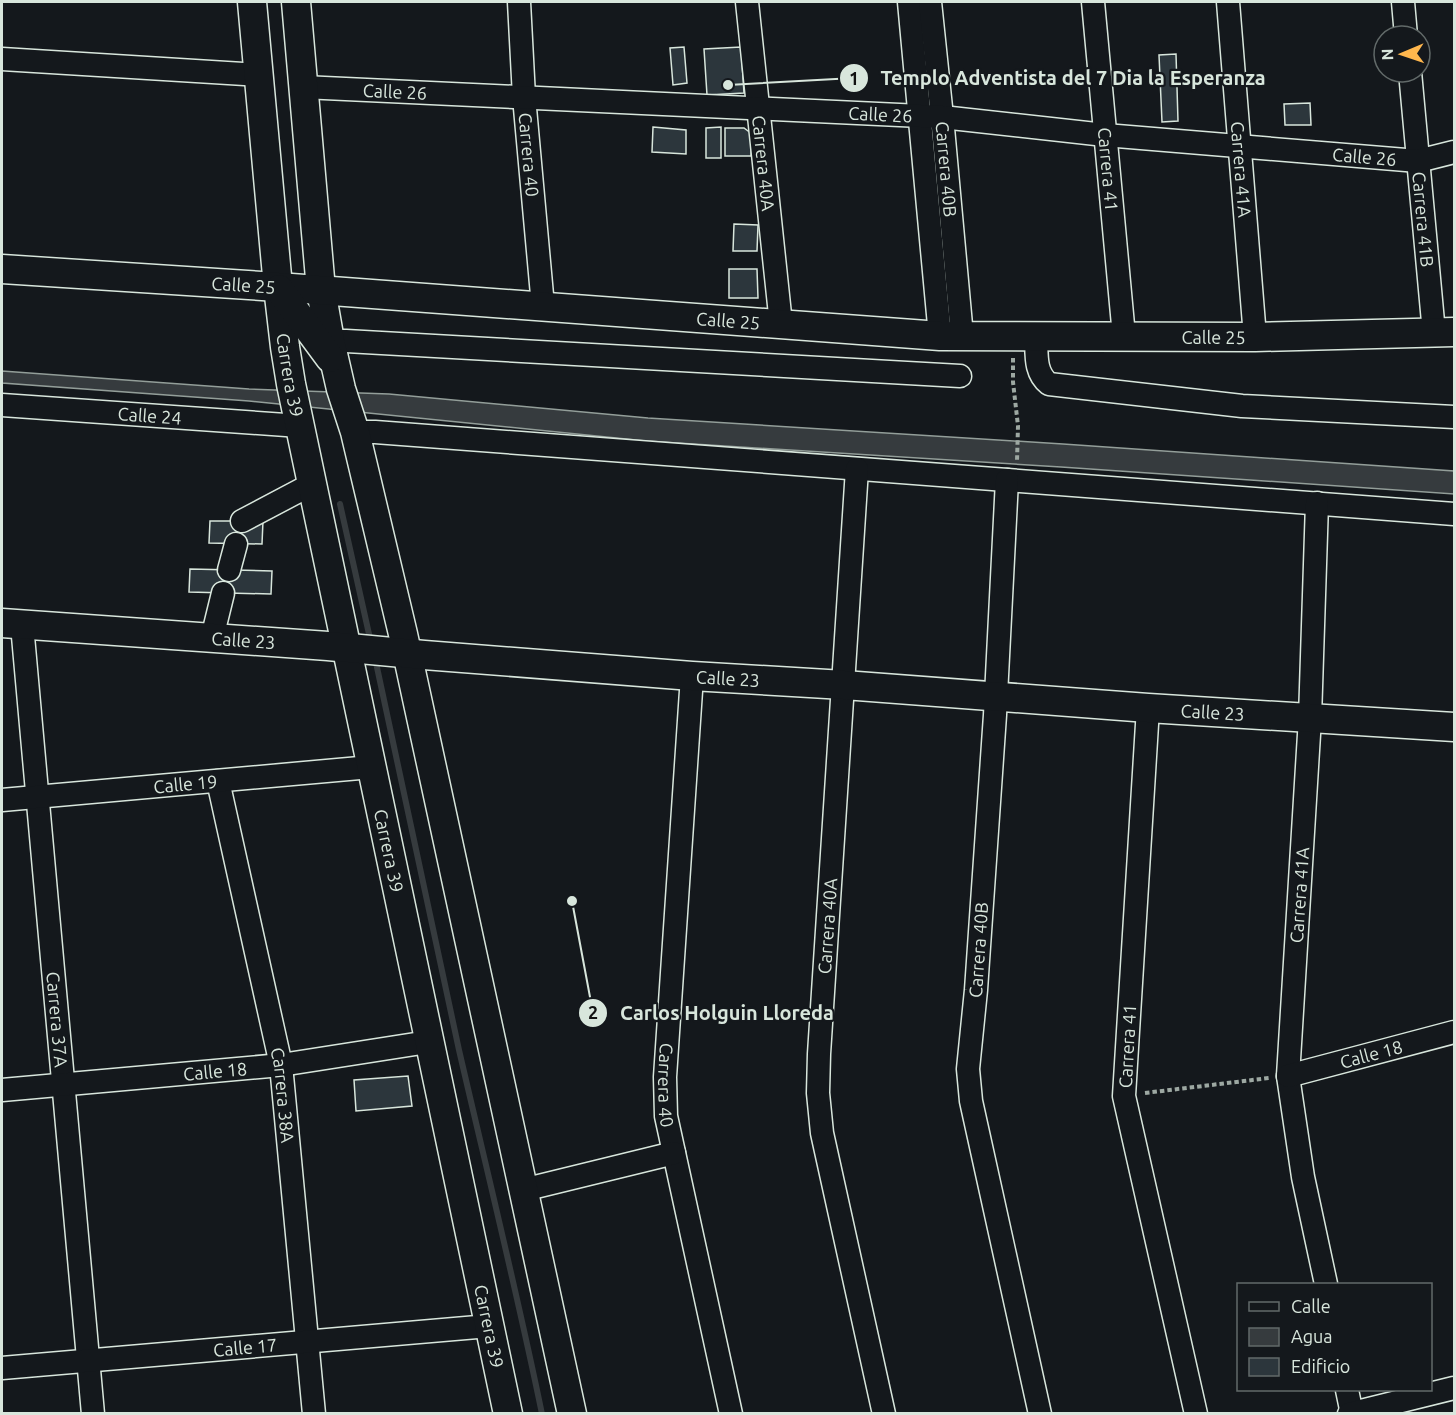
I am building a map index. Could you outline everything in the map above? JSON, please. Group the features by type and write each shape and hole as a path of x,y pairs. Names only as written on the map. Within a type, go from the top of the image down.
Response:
{"main road":[{"name":"Carrera 39","path":"252,2 278,287 291,384 312,484 356,649 371,767 508,1413"},
{"name":"Carrera 39","path":"296,2 321,290 330,358 353,424 572,1413"},
{"name":"Calle 25","path":"2,269 951,336 1255,337 1444,333"},
{"name":"Carrera 39","path":"278,287 330,358"},
{"name":"Calle 23","path":"12,624 692,676 1455,727"}],"street":[{"name":"Carrera 40","path":"519,2 524,96 543,306"},
{"name":"Carrera 40A","path":"747,2 781,324"},
{"name":"Carrera 40B","path":"909,2 931,116"},
{"name":"Carrera 40B","path":"930,2 931,116 951,336"},
{"name":"Carrera 41","path":"1093,2 1124,336"},
{"name":"Carrera 41A","path":"1228,2 1255,337"},
{"path":"1403,2 1405,24"},
{"path":"2,59 259,75"},
{"name":"Carrera 41B","path":"1411,84 1418,161 1444,333"},
{"name":"Calle 26","path":"303,87 931,116 1105,135 1418,161 1455,152"},
{"path":"1024,336 1042,378 1049,384 1242,406 1455,417"},
{"path":"330,358 960,376"},
{"name":"Calle 24","path":"2,405 299,420"},
{"path":"353,424 387,433 857,469 1012,474 1455,514"},
{"name":"Carrera 40A","path":"857,469 818,1093 822,1133 884,1413"},
{"name":"Carrera 40B","path":"1012,474 977,979 968,1069 971,1101 1040,1413"},
{"path":"242,521 312,484"},
{"name":"Carrera 41A","path":"1317,503 1310,718 1288,1076 1303,1177 1326,1283"},
{"path":"229,570 236,544"},
{"path":"212,638 223,593"},
{"name":"Carrera 37A","path":"12,624 37,797 93,1413"},
{"name":"Carrera 40","path":"692,676 665,1077 666,1116 731,1413"},
{"name":"Carrera 41","path":"1148,708 1124,1096 1196,1413"},
{"name":"Calle 19","path":"2,800 371,767"},
{"name":"Carrera 38A","path":"218,782 281,1065 314,1413"},
{"name":"Calle 18","path":"1288,1076 1455,1032"},
{"name":"Calle 18","path":"2,1090 281,1065 429,1042"},
{"path":"523,1190 674,1153"},
{"name":"Calle 17","path":"2,1368 489,1326"},
{"path":"1347,1391 1351,1413 1455,1388"}],"path":[{"path":"1012,474 1018,426 1013,382 1024,336"},
{"path":"1124,1096 1288,1076"}],"water":[{"path":"2,371 249,389 389,394 648,418 1454,471 1454,494 646,441 249,401 2,383"}],"building":[{"path":"684,47 687,83 673,85 670,48"},
{"path":"741,47 744,93 707,95 704,49"},
{"path":"1176,54 1178,121 1162,122 1159,55"},
{"path":"1310,103 1311,125 1285,125 1284,104"},
{"path":"653,127 686,130 686,154 652,152"},
{"path":"721,127 721,158 706,158 706,128"},
{"path":"725,128 744,128 752,134 751,156 725,156"},
{"path":"734,224 758,225 757,251 733,251"},
{"path":"729,269 757,269 758,298 729,298"},
{"path":"210,521 263,521 262,544 209,543"},
{"path":"190,569 272,571 271,594 189,592"},
{"path":"408,1076 412,1106 356,1111 354,1080"}],"waterway":[{"path":"340,504 371,643"},
{"path":"375,658 459,1050 542,1414"}],"place":[{"name":"Templo Adventista del 7 Dia la Esperanza","path":"728,85"},
{"name":"Carlos Holguin Lloreda","path":"572,901"}]}
